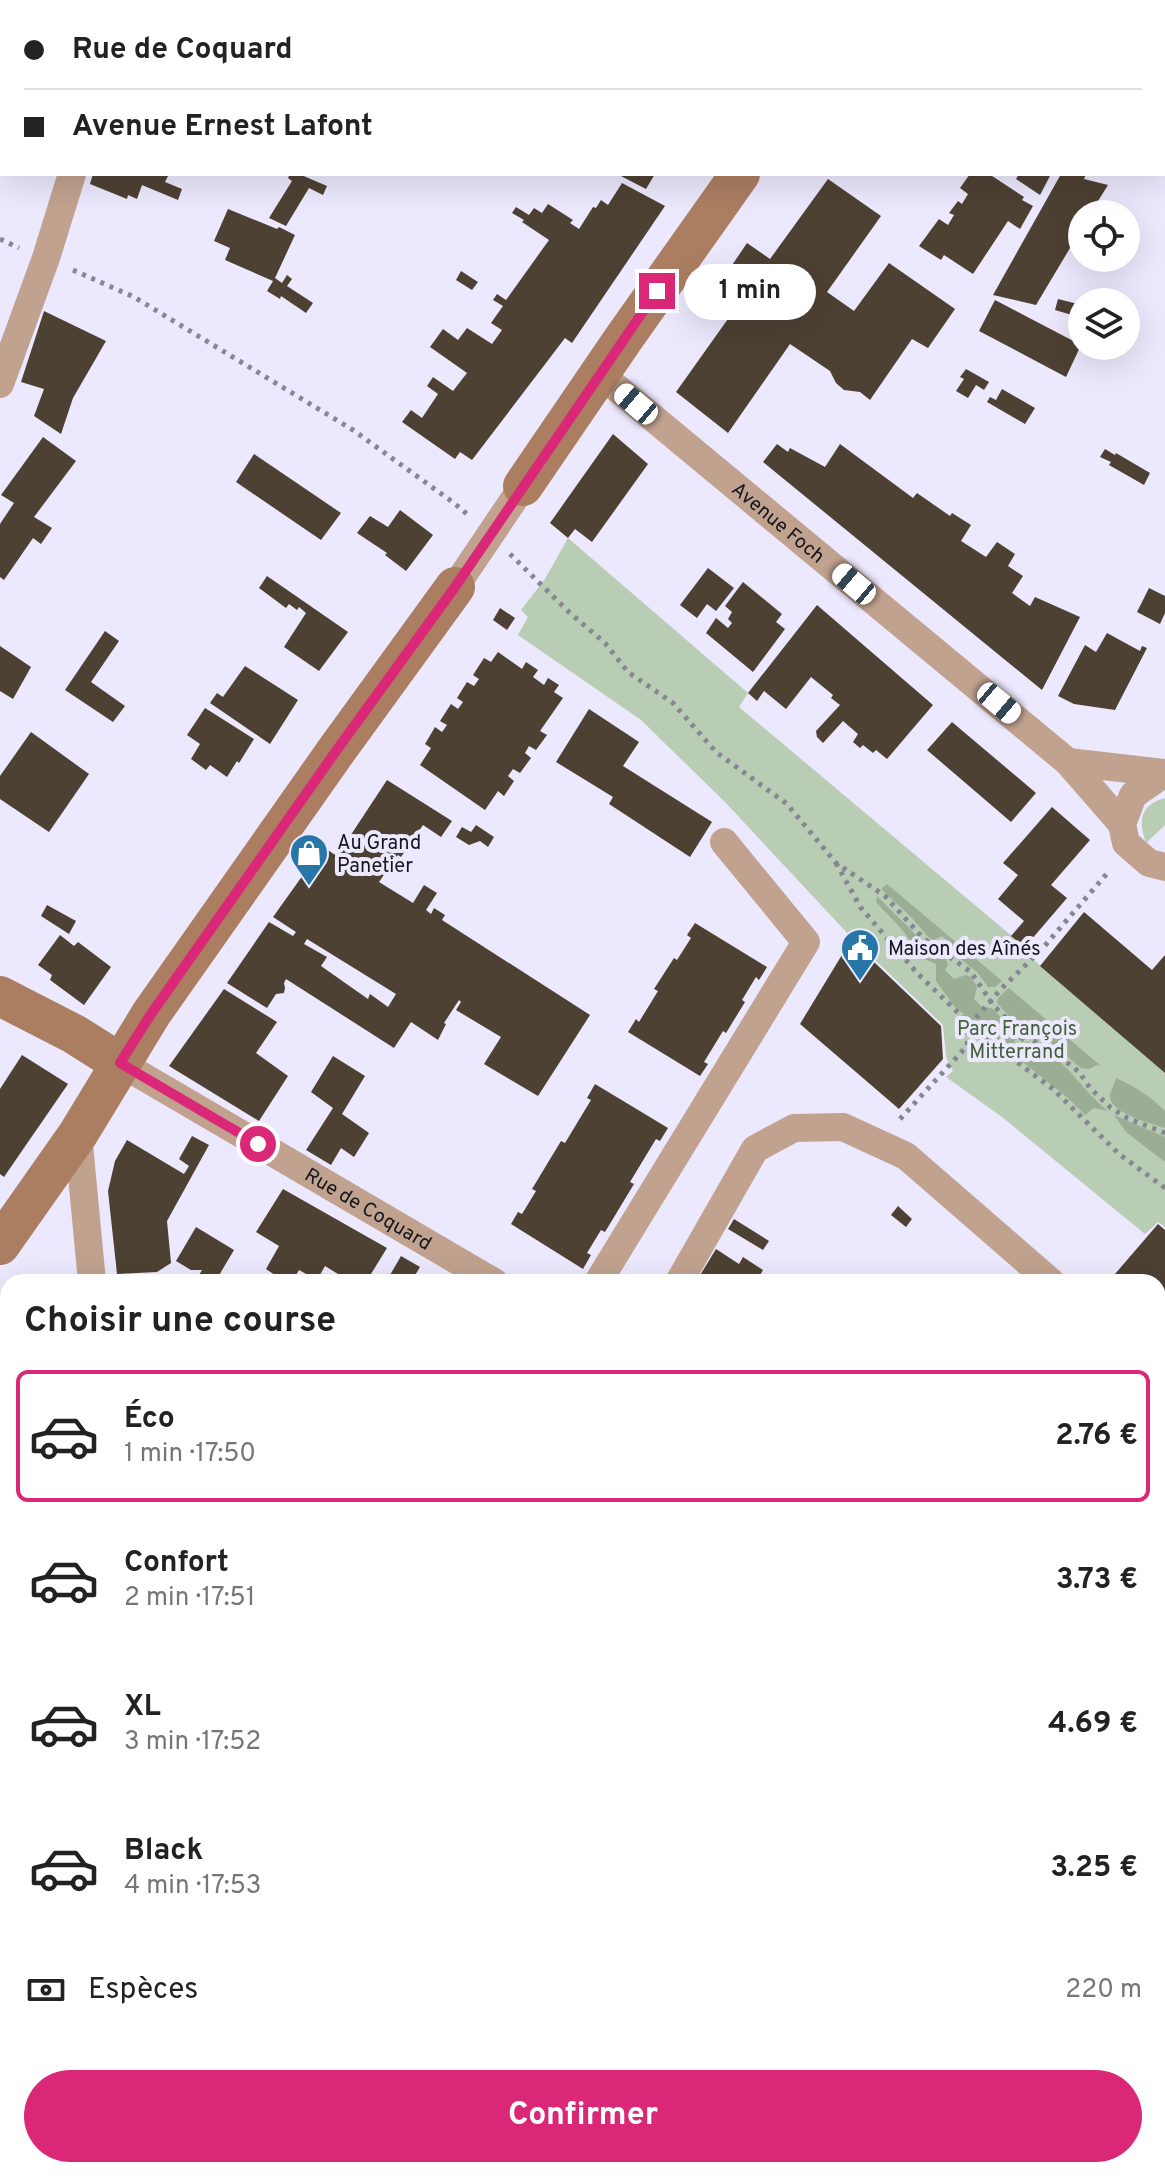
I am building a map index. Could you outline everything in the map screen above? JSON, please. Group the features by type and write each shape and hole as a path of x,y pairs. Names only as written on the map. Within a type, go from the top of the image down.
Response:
{"main road":[{"path":"523,486 739,176"},
{"path":"0,1245 78,1134 151,1014 455,587"},
{"path":"0,996 74,1034 120,1063"}],"street":[{"path":"0,384 46,258 71,176"},
{"name":"Avenue Foch","path":"600,374 1068,762 1124,834 1160,869"},
{"path":"455,587 523,486"},
{"path":"1068,762 1165,773"},
{"path":"1124,834 1133,795 1165,773"},
{"path":"603,1274 806,942 724,842"},
{"name":"Rue de Coquard","path":"120,1063 480,1274"},
{"path":"684,1274 755,1149 794,1128 843,1127 906,1156 1042,1274"},
{"path":"78,1134 91,1274"}],"path":[{"path":"0,239 27,251"},
{"path":"65,267 134,297 353,430 454,503 491,534 571,614 605,643 628,672 673,703 716,752 787,804 836,863 861,908 917,973 973,1027 969,1026"},
{"path":"969,1026 1042,949 1113,867 1124,834"},
{"path":"836,863 885,896 923,938 971,972 991,1001 1025,1035 1079,1072 1110,1107 1127,1118 1165,1133"},
{"path":"969,1026 1053,1089 1119,1154 1165,1188"},
{"path":"1008,1056 1025,1035"}],"green space":[{"name":"Parc François Mitterrand","path":"568,538 748,693 739,707 1031,952 1035,961 1165,1073 1165,1227 1158,1222 1145,1234 1002,1117 946,1077 953,1071 946,1057 943,1025 849,935 725,802 641,720 518,635 528,617 521,610 545,579"},
{"path":"1165,798 1165,825 1146,843 1143,815 1150,805"},
{"path":"887,884 1002,981 995,987 988,987 977,972 950,951 951,944 942,936 933,940 929,938 881,889"},
{"path":"877,896 924,943 944,957 948,965 945,970 954,979 966,975 971,977 977,987 974,999 982,1007 992,1008 1018,1035 1014,1043 1003,1048 954,1006 936,981 936,964 917,956 905,933 876,902"},
{"path":"1009,988 1101,1066 1081,1068 1019,1027 997,1003"},
{"path":"1027,1042 1044,1060 1055,1058 1108,1111 1094,1108 1085,1115 1019,1059 1017,1052"},
{"path":"1116,1078 1142,1092 1165,1111 1165,1128 1133,1117 1112,1103 1110,1097"},
{"path":"1114,1115 1165,1137 1165,1162 1126,1132"}],"building":[{"path":"92,176 168,176 165,182 182,189 178,200 142,185 137,199 128,195 127,199 90,184"},
{"path":"304,176 327,186 323,195 309,188 286,226 269,218 292,181 288,178"},
{"path":"621,176 654,176 646,189"},
{"path":"969,176 992,176 1033,206 1020,229 1008,221 973,274 944,255 941,260 919,246 939,219 948,225 954,215 949,213 958,201 962,204 968,194 960,188"},
{"path":"1018,176 1050,176 1040,195 1016,179"},
{"path":"1060,176 1085,176 1084,179 1108,185 1099,200 1068,200 1068,251 1036,305 993,295"},
{"path":"828,179 881,216 827,292 854,311 889,263 955,309 928,348 912,339 870,400 860,392 844,390 830,371 790,344 728,433 676,392 740,302 718,286 747,243 770,259"},
{"path":"622,183 665,206 572,343 565,338 472,460 460,452 455,459 402,422 411,410 422,418 438,394 427,386 433,377 453,391 467,373 430,347 443,329 458,340 467,328 492,344 502,330 491,323 503,306 493,300 497,294 506,300 549,240 512,213 516,207 529,215 534,208 542,213 548,204 573,220 570,223 579,229 601,200 608,205"},
{"path":"228,209 295,235 275,278 282,283 287,275 292,279 287,286 313,303 306,313 281,296 280,299 267,291 273,281 225,260 230,248 214,241"},
{"path":"461,271 478,282 472,290 456,280"},
{"path":"1058,299 1068,302 1068,314 1055,310"},
{"path":"995,300 1068,338 1068,360 1074,360 1066,377 979,331"},
{"path":"44,311 106,341 73,398 61,434 34,416 44,389 21,382"},
{"path":"966,369 989,382 984,390 976,385 968,398 956,391"},
{"path":"1002,389 1035,408 1025,424 987,402 990,397 996,400"},
{"path":"613,434 648,464 592,542 575,529 568,538 550,523"},
{"path":"43,437 76,461 34,517 52,528 41,544 33,538 4,580 0,577 0,524 14,503 1,495"},
{"path":"777,444 788,452 790,448 825,467 840,444 913,498 917,493 950,516 952,513 971,525 961,541 986,557 997,542 1015,554 1008,566 1023,576 1012,593 1030,606 1035,597 1080,617 1042,690 763,462"},
{"path":"1105,449 1150,473 1144,485 1100,457"},
{"path":"254,454 341,513 321,540 236,482"},
{"path":"400,510 433,535 406,571 385,555 387,553 357,533 370,516 388,527"},
{"path":"708,568 734,588 716,611 707,604 697,618 680,605"},
{"path":"267,576 348,632 319,671 284,647 306,613 289,604 286,608 259,588"},
{"path":"743,582 782,614 776,622 785,629 753,672 706,633 716,618 728,628 732,623 728,619 732,612 725,606"},
{"path":"1149,588 1165,596 1165,613 1160,624 1137,612"},
{"path":"817,605 933,705 887,759 876,750 873,753 853,742 858,734 843,721 823,743 817,737 816,731 840,705 811,677 786,709 764,691 757,701 748,693"},
{"path":"500,608 515,618 507,630 493,620"},
{"path":"105,631 119,641 91,682 125,706 113,722 65,690"},
{"path":"1107,633 1140,651 1142,646 1147,648 1115,710 1074,704 1058,696 1085,645 1096,652"},
{"path":"0,646 31,667 13,699 0,691"},
{"path":"498,652 522,669 526,662 538,670 533,677 544,685 548,678 559,685 554,692 563,698 540,731 547,735 536,750 529,746 525,753 531,758 520,773 513,769 508,776 514,781 504,796 498,791 485,810 420,765 431,748 425,744 435,727 442,732 447,725 440,721 451,704 458,709 463,702 457,698 467,682 474,686 479,679 473,675 484,658 491,662"},
{"path":"245,666 298,700 270,744 210,703 217,693 223,697"},
{"path":"205,708 254,739 227,777 210,765 206,770 191,759 200,744 187,735"},
{"path":"589,709 639,742 623,766 712,822 690,857 609,804 613,797 556,762"},
{"path":"952,722 1036,793 1011,822 927,750"},
{"path":"31,732 89,774 49,832 0,799 0,776"},
{"path":"387,780 452,821 441,837 423,825 379,882 413,903 424,885 437,893 426,910 431,914 434,908 445,915 442,920 590,1015 538,1096 484,1064 501,1037 456,1010 461,1002 459,1000 444,1023 438,1040 411,1022 394,1048 286,979 284,993 276,994 267,1008 227,983 269,922 293,936 296,932 273,917 323,847 337,856","holes":["307,939 396,994 388,1007 370,994 368,999 321,966 327,957 304,944"]},
{"path":"1052,807 1090,840 1051,885 1067,898 1025,947 1011,936 1024,921 998,899 1018,875 1003,863"},
{"path":"476,825 494,837 488,847 480,841 469,845 456,837 462,827 471,832"},
{"path":"47,905 76,921 69,934 41,916"},
{"path":"1084,912 1152,970 1165,955 1165,1073 1040,966"},
{"path":"695,923 767,967 759,980 756,977 742,1000 745,1002 704,1062 708,1064 700,1076 628,1032 636,1019 639,1022 658,991 654,989 691,938 687,935"},
{"path":"60,935 74,946 78,942 111,967 84,1005 50,980 52,975 38,965"},
{"name":"Maison des Aînés","path":"851,940 941,1026 943,1059 899,1109 800,1024"},
{"path":"224,989 277,1022 256,1053 288,1076 259,1121 169,1066"},
{"path":"22,1055 68,1084 4,1177 0,1174 0,1089"},
{"path":"333,1056 365,1076 342,1114 369,1133 354,1157 341,1148 331,1165 306,1150 333,1108 311,1092"},
{"path":"595,1084 668,1128 660,1141 656,1139 605,1232 601,1230 587,1253 591,1255 583,1269 511,1224 518,1212 522,1214 536,1191 532,1189 561,1141 565,1143 591,1100 587,1098"},
{"path":"192,1136 209,1145 167,1221 171,1263 157,1272 117,1274 108,1191 115,1161 127,1140 184,1174 189,1166 179,1159"},
{"path":"283,1189 387,1248 371,1274 338,1274 325,1266 320,1274 306,1274 299,1270 297,1274 273,1274 266,1269 279,1246 256,1232"},
{"path":"898,1206 912,1219 906,1227 891,1215"},
{"path":"734,1219 769,1241 763,1250 728,1229"},
{"path":"1158,1224 1165,1230 1165,1274 1115,1274"},
{"path":"196,1227 234,1250 220,1274 200,1274 202,1270 191,1270 176,1261"},
{"path":"716,1249 739,1264 743,1257 763,1270 761,1274 701,1274"},
{"path":"401,1256 420,1267 416,1274 391,1274"}],"place":[{"name":"Au Grand Panetier","path":"309,887"},
{"name":"Maison des Aînés","path":"860,982"}],"route":[{"path":"258,1144 120,1063 151,1014 336,751 455,587 657,291"}]}
